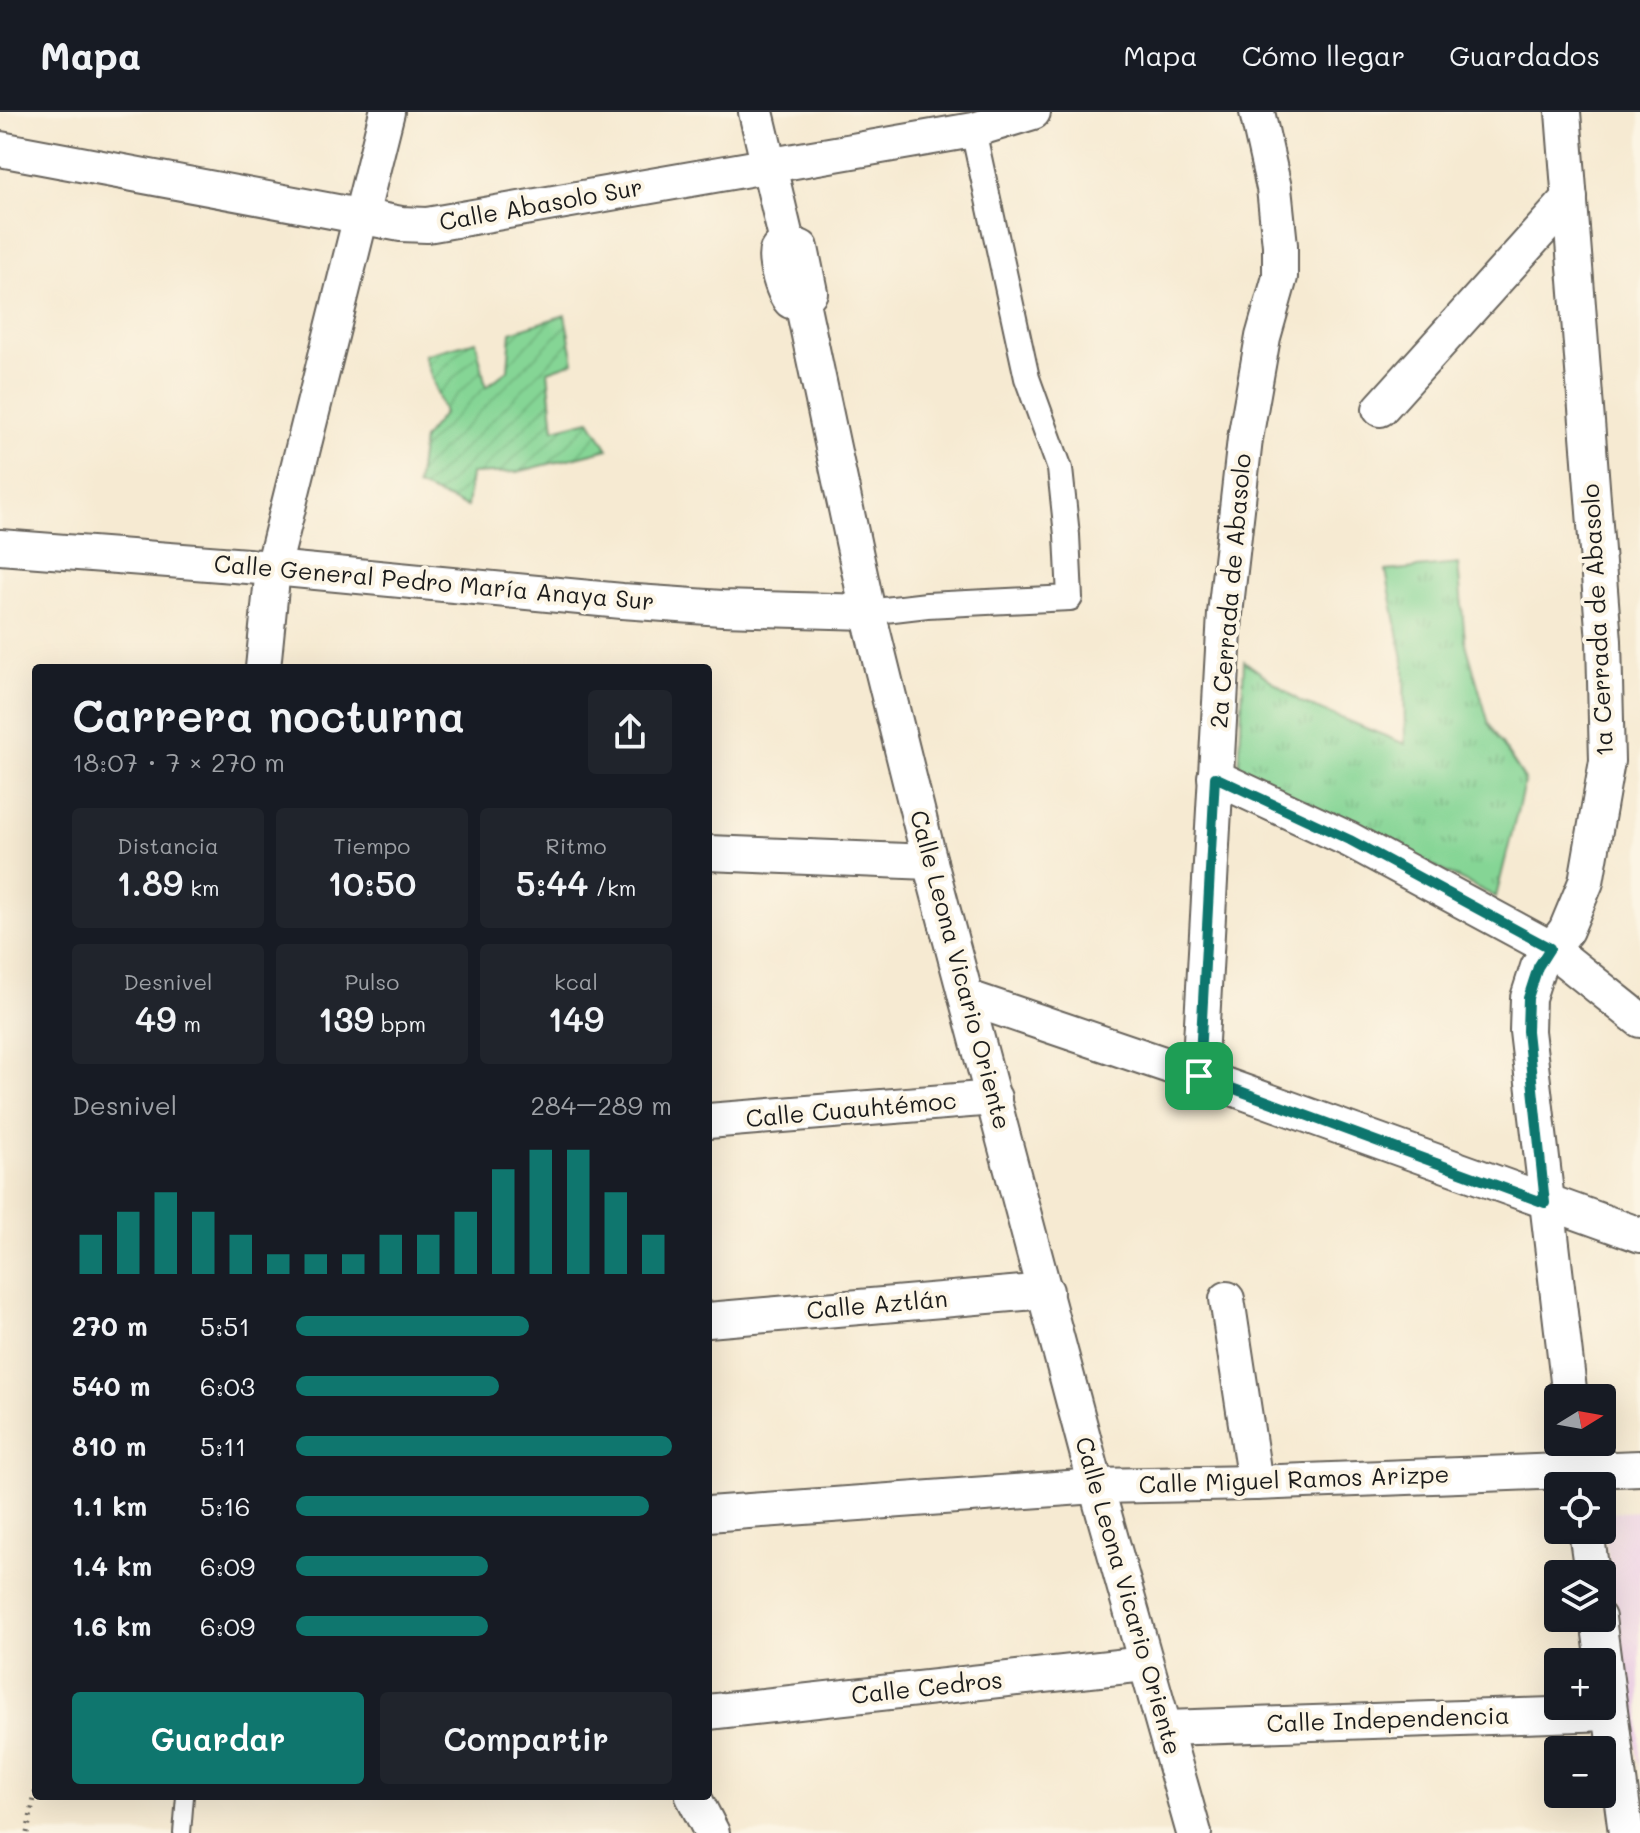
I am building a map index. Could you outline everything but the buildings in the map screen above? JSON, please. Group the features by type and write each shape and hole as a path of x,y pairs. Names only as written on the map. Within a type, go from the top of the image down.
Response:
{"street":[{"path":"263,664 273,568 387,112"},
{"name":"Calle Leona Vicario Oriente","path":"756,112 787,242 801,248 803,255 810,292 802,302 868,612 930,862 1096,1486 1194,1833"},
{"name":"Calle Abasolo Sur","path":"0,149 361,216 427,225 973,130 1033,112"},
{"name":"2a Cerrada de Abasolo","path":"1199,1076 1225,614 1245,439 1263,337 1280,277 1274,188 1257,112"},
{"name":"1a Cerrada de Abasolo","path":"1563,112 1604,641 1607,761 1586,882 1566,930 1538,967 1531,988 1527,1031 1568,1384"},
{"path":"868,612 927,605 1070,598 1060,469 1027,378 973,130"},
{"path":"1380,409 1570,198"},
{"name":"Calle General Pedro María Anaya Sur","path":"0,547 273,568 622,601 722,608 868,612"},
{"path":"1215,777 1363,847 1550,948 1640,1020"},
{"path":"712,853 930,862"},
{"path":"966,997 1199,1076 1640,1235"},
{"name":"Calle Cuauhtémoc","path":"712,1121 994,1098"},
{"name":"Calle Aztlán","path":"712,1320 1046,1291"},
{"path":"1227,1299 1255,1483"},
{"name":"Calle Miguel Ramos Arizpe","path":"712,1514 1096,1486 1255,1483 1578,1466 1640,1468"},
{"name":"Calle Cedros","path":"712,1712 1145,1664"},
{"name":"Calle Independencia","path":"1166,1728 1544,1715"},
{"path":"1611,1720 1626,1833"},
{"path":"695,1800 712,1833"}],"lane":[{"path":"182,1833 185,1800"}],"path":[{"path":"27,1833 34,1800"}],"shaded area":[{"path":"1640,1511 1640,1771 1616,1608 1616,1560 1609,1560 1607,1544 1616,1544 1616,1512"}],"green space":[{"path":"565,315 574,362 548,371 554,429 590,420 608,449 517,472 471,474 467,507 417,486 423,439 444,413 424,355 476,341 486,387 508,370 511,332"},
{"path":"1458,564 1465,640 1489,724 1525,780 1496,897 1239,771 1244,661 1301,702 1405,744 1404,664 1386,571"}],"route":[{"path":"1215,777 1350,840 1550,948 1538,967 1528,998 1527,1031 1545,1203 1199,1076 1215,777"}]}
